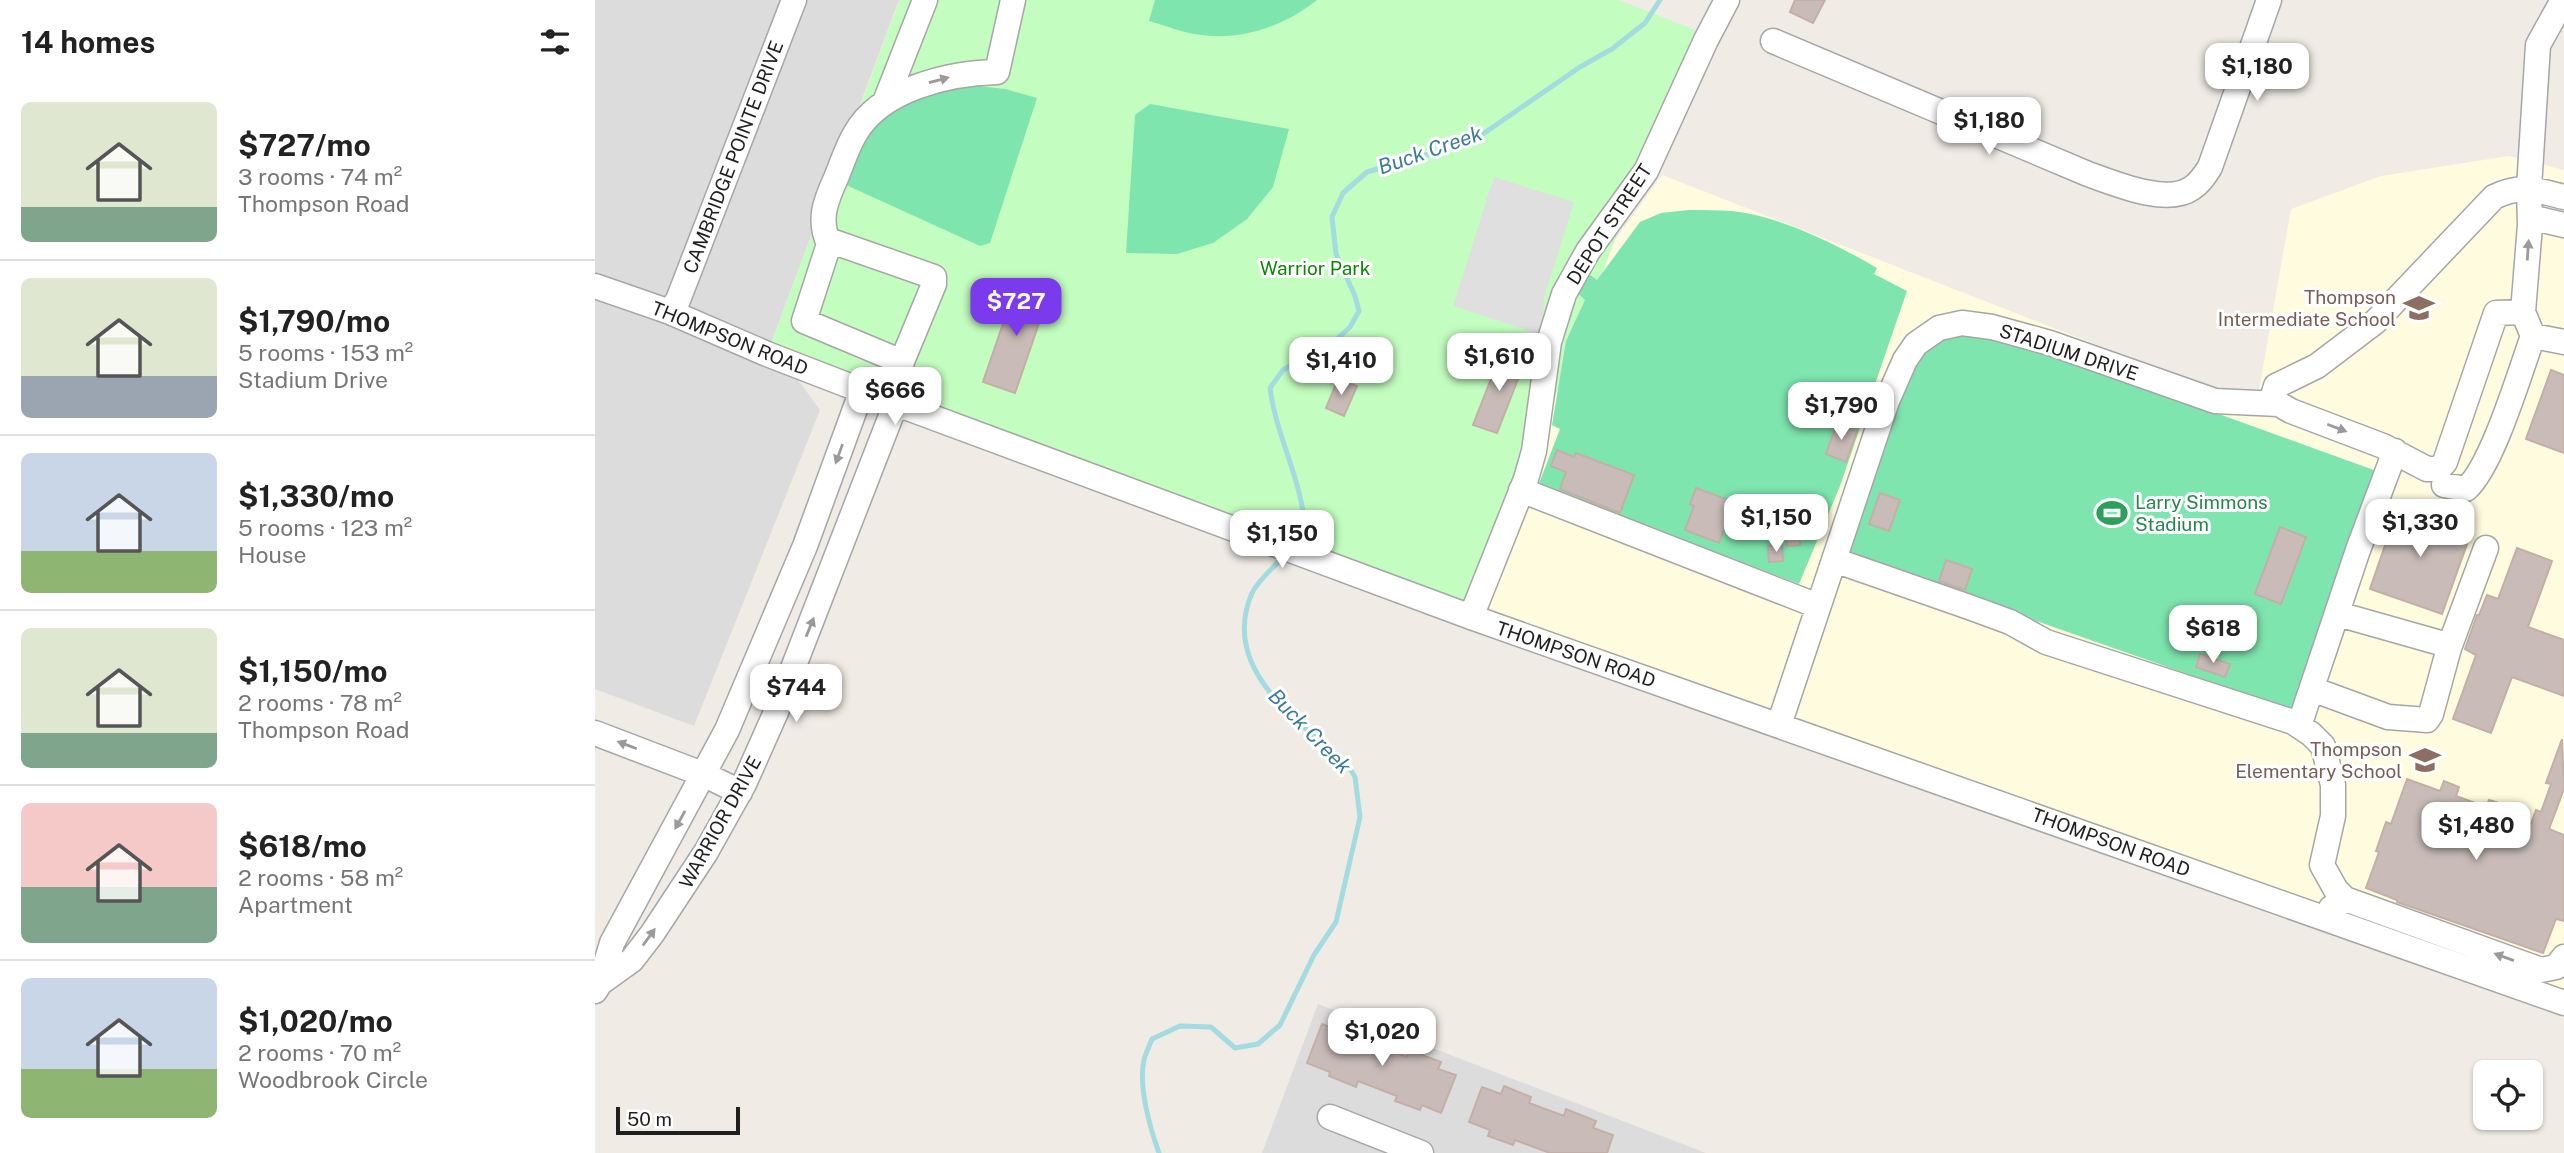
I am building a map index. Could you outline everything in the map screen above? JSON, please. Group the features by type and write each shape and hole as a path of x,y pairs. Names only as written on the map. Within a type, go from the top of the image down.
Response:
{"street":[{"name":"CAMBRIDGE POINTE DRIVE","path":"670,312 678,300 794,0"},
{"path":"885,102 925,0"},
{"path":"902,362 804,321 829,244 823,221 826,200 855,134 866,119 885,102 941,79 963,74 997,72 1013,0"},
{"name":"DEPOT STREET","path":"1471,617 1534,451 1549,342 1564,294 1588,251 1646,171 1727,0"},
{"path":"1773,41 2088,174 2139,191 2179,192 2193,188 2210,167 2269,0"},
{"path":"2444,485 2466,489 2476,481 2489,454 2533,336 2523,312 2538,45 2563,0"},
{"path":"2523,312 2496,313 2445,462 2439,469 2427,469 2395,451 2291,411 2279,404 2273,396 2276,386 2317,366 2375,322 2494,197 2519,188 2529,188 2564,197"},
{"path":"2530,218 2564,225"},
{"name":"WARRIOR DRIVE","path":"597,985 632,960 652,934 706,852 740,792 776,712 891,402 902,362 934,284 934,277 834,242 829,244"},
{"name":"THOMPSON ROAD","path":"595,286 670,312 767,354 891,402 1214,520 1366,579 2564,1003"},
{"name":"STADIUM DRIVE","path":"1779,725 1895,379 1916,344 1939,328 1962,323 2012,331 2210,399 2279,404"},
{"path":"2533,336 2564,342"},
{"name":"WARRIOR DRIVE","path":"597,985 612,943 727,730 774,622 862,390"},
{"path":"2299,726 2366,525 2395,451"},
{"path":"1521,490 1818,606"},
{"path":"2312,689 2388,717 2427,720 2449,648 2486,548"},
{"path":"1834,560 1990,614 2046,642 2260,710 2299,726 2322,746 2333,785 2333,816 2322,865 2336,890 2344,898 2541,970 2556,967 2564,957"},
{"path":"2338,614 2444,644 2449,648"},
{"path":"595,733 705,775 740,792"},
{"path":"2322,917 2344,898"},
{"path":"1330,1117 1421,1153"}],"shaded area":[{"path":"595,0 899,0 771,343 820,410 694,726 595,689"},
{"path":"2509,156 2564,170 2564,1003 1471,617 1590,275 1662,175 2256,407 2291,209 2381,176"},
{"path":"1494,177 1574,202 1544,298 1542,335 1453,306"},
{"path":"1318,1004 1706,1153 1262,1153"}],"green space":[{"name":"Warrior Park","path":"900,0 1619,0 1695,30 1471,617 771,344"},
{"path":"1155,0 1317,0 1275,25 1244,34 1211,36 1184,32 1149,21"},
{"path":"970,85 1005,89 1037,98 990,243 980,246 844,184 867,135 888,113 909,101"},
{"path":"1150,104 1289,129 1273,187 1247,219 1213,243 1177,254 1126,253 1135,115"},
{"path":"1689,210 1732,211 1788,225 1861,259 1877,268 1874,274 1907,291 1840,486 1799,584 1538,486 1560,429 1552,425 1566,341 1585,300 1578,293 1590,275 1597,280 1640,222 1661,213"},
{"name":"Larry Simmons Stadium","path":"1953,331 2000,335 2382,473 2296,712 1842,553 1920,347"}],"building":[{"path":"1795,0 1825,0 1813,23 1790,12"},
{"path":"1017,283 1049,294 1015,393 983,382"},
{"path":"1502,351 1525,361 1497,433 1473,425"},
{"path":"2551,370 2564,375 2564,453 2526,439"},
{"path":"1338,379 1357,386 1344,416 1326,408"},
{"path":"1837,423 1857,431 1846,462 1826,454"},
{"path":"1557,450 1574,457 1576,453 1634,475 1620,513 1560,489 1566,472 1551,466"},
{"path":"1696,488 1734,502 1719,543 1685,530 1694,506 1690,504"},
{"path":"1880,493 1900,500 1889,531 1869,524"},
{"path":"2399,505 2417,511 2419,505 2445,514 2443,521 2458,526 2454,539 2467,544 2442,614 2370,589"},
{"path":"2280,527 2306,537 2281,604 2255,594"},
{"path":"1799,532 1800,545 1787,546 1786,533"},
{"path":"1782,545 1783,561 1769,562 1768,546"},
{"path":"2517,548 2552,561 2528,627 2564,640 2564,696 2512,677 2491,733 2453,719 2476,655 2465,649 2477,615 2487,595 2498,599"},
{"path":"1946,560 1972,569 1965,590 1939,581"},
{"path":"2200,654 2230,664 2225,677 2196,667"},
{"path":"2562,739 2564,789 2549,829 2564,835 2564,921 2556,919 2543,953 2397,902 2366,888 2386,822 2391,824 2407,779 2440,791 2444,781 2459,787 2456,796 2486,807 2489,800 2505,805 2502,813 2531,824 2536,810 2541,812 2551,784 2546,783"},
{"path":"1322,1024 1344,1033 1346,1026 1364,1032 1376,1037 1373,1044 1407,1057 1409,1050 1441,1062 1438,1069 1456,1075 1441,1113 1422,1105 1420,1110 1395,1101 1397,1096 1358,1081 1356,1087 1307,1063"},
{"path":"1504,1086 1531,1097 1529,1103 1564,1116 1566,1109 1596,1121 1593,1128 1613,1135 1607,1153 1550,1153 1515,1140 1513,1145 1488,1136 1490,1130 1469,1122 1482,1087 1501,1094"}],"waterway":[{"name":"Buck Creek","path":"1295,544 1305,531 1300,494 1278,424 1270,388 1283,370 1336,340 1350,327 1359,311 1336,254 1332,217 1343,193 1367,172 1440,151 1480,136 1580,67 1612,49 1645,23 1660,0"},
{"name":"Buck Creek","path":"1159,1153 1149,1119 1143,1082 1144,1060 1152,1039 1180,1026 1211,1027 1235,1048 1258,1044 1280,1025 1314,955 1336,922 1360,817 1355,777 1347,764 1307,730 1269,691 1255,669 1246,646 1245,620 1252,593 1262,578 1284,556"}],"place":[{"name":"Thompson Intermediate School","path":"2419,308"},
{"name":"Larry Simmons Stadium","path":"2112,513"},
{"name":"Thompson Elementary School","path":"2425,760"}]}
